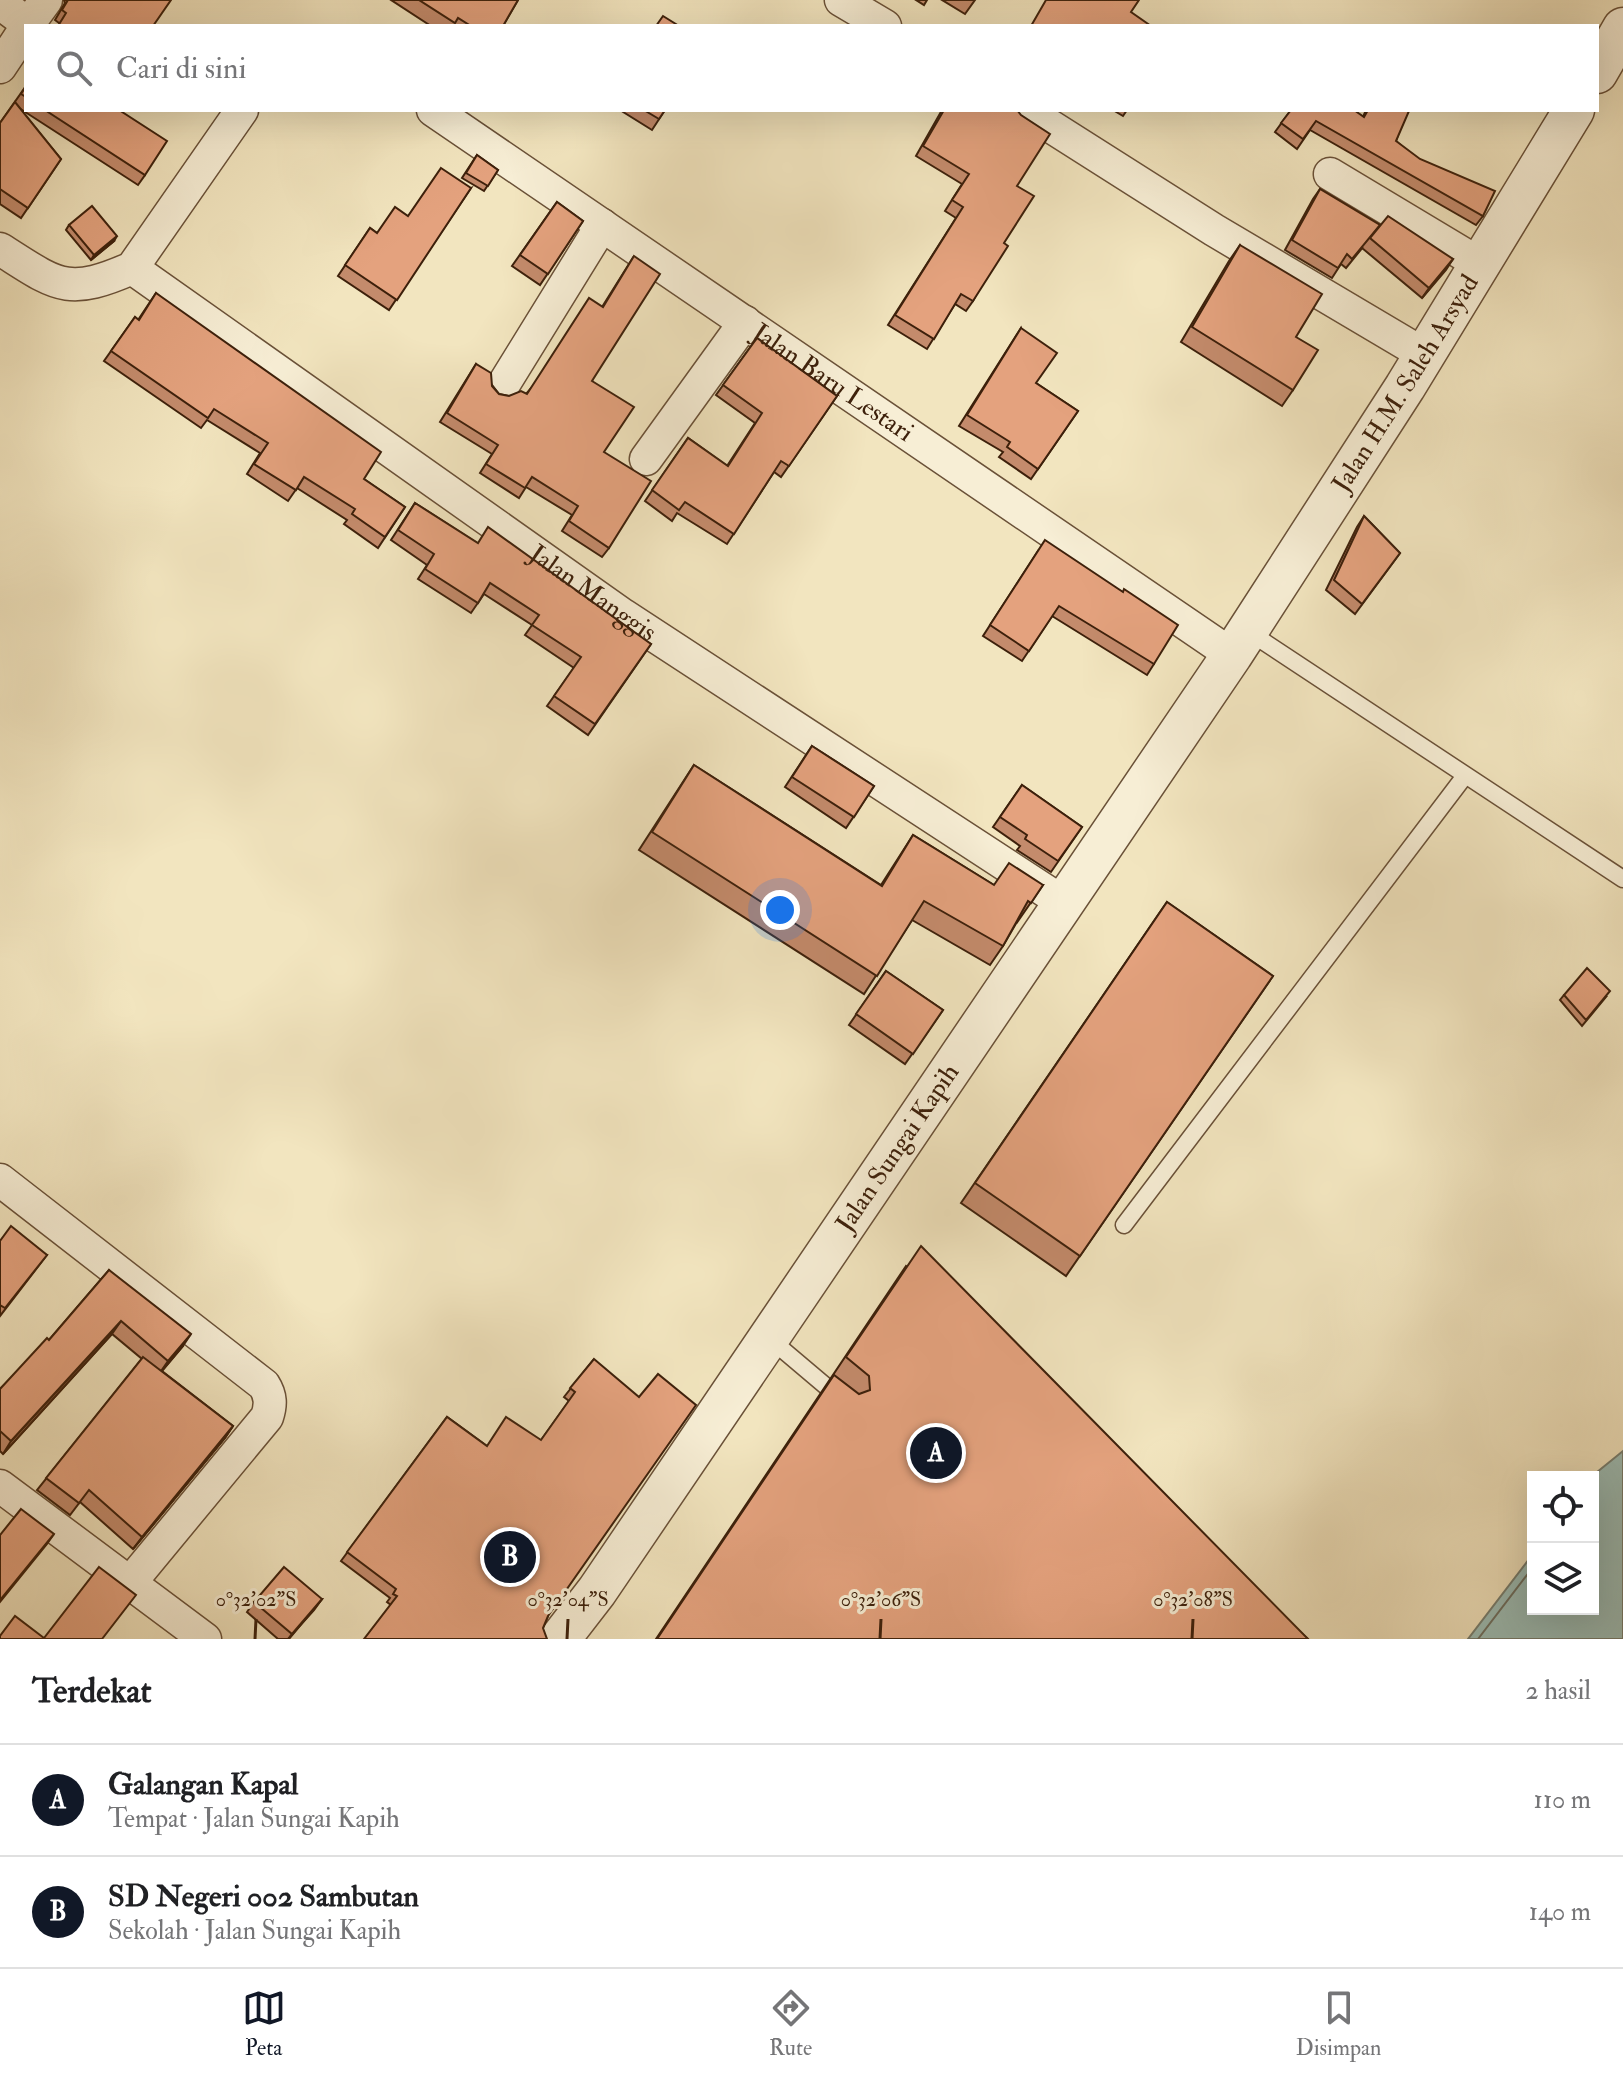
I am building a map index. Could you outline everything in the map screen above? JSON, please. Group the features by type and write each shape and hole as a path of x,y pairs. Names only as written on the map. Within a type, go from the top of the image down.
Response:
{"street":[{"path":"841,0 882,24"},
{"path":"0,3 32,20"},
{"path":"1599,70 1623,28"},
{"path":"0,67 24,32"},
{"path":"0,249 62,285 111,277 132,268 241,112"},
{"name":"Jalan Baru Lestari","path":"436,112 745,322 1240,643"},
{"path":"1028,112 1214,230 1425,355"},
{"name":"Jalan H.M. Saleh Arsyad","path":"1240,643 1425,355 1573,112"},
{"path":"1330,174 1480,264"},
{"path":"502,387 602,225"},
{"name":"Jalan Manggis","path":"132,268 623,615 1064,903"},
{"path":"646,459 745,322"},
{"name":"Jalan Sungai Kapih","path":"560,1639 597,1591 1240,643"},
{"path":"0,1180 268,1391 270,1408 267,1417 129,1584"},
{"path":"0,1486 205,1639"}],"lane":[{"path":"1240,643 1464,777 1623,879"},
{"path":"1124,1225 1464,777"},
{"path":"768,1338 847,1404"}],"water":[{"path":"1623,1451 1623,1639 1468,1639 1527,1562 1527,1615 1599,1615 1598,1471"}],"building":[{"path":"68,0 171,0 154,24 59,24 66,13 62,10"},
{"path":"419,0 518,0 504,24 468,24 458,18 455,23"},
{"path":"1046,0 1139,0 1131,12 1148,24 1032,24"},
{"path":"663,16 676,24 657,24"},
{"path":"15,102 61,159 28,208 0,189 0,123"},
{"path":"48,112 122,112 167,141 145,175"},
{"path":"647,112 664,112 659,119"},
{"path":"943,112 1019,112 1050,134 1017,186 1034,196 1004,243 1008,246 973,301 961,294 934,339 895,315 963,207 952,200 969,174 923,146"},
{"path":"1289,112 1357,112 1364,117 1367,112 1409,112 1396,141 1420,159 1495,191 1483,216 1316,121 1303,139 1281,123"},
{"path":"477,155 498,170 488,186 466,173"},
{"path":"441,168 471,188 397,300 345,265 370,228 377,233 395,207 408,216"},
{"path":"1320,189 1380,225 1352,259 1347,254 1338,268 1292,240"},
{"path":"557,202 583,221 548,274 520,255"},
{"path":"92,206 117,236 94,255 69,225"},
{"path":"1388,216 1453,259 1429,288 1370,238"},
{"path":"1240,245 1322,294 1296,337 1318,350 1293,390 1192,327"},
{"path":"634,256 660,274 592,381 634,407 604,452 651,481 609,548 569,521 578,506 532,477 525,488 486,464 498,445 447,413 476,364 491,373 492,386 499,394 509,396 521,391 527,394 589,298 603,307"},
{"path":"156,293 381,452 364,479 405,507 385,537 352,514 355,509 304,477 296,490 254,464 268,443 214,409 208,418 111,351 135,317 139,320"},
{"path":"1021,328 1057,353 1036,383 1078,411 1038,469 1007,447 1010,442 967,415"},
{"path":"757,338 837,396 789,466 781,461 734,534 685,502 679,510 652,490 688,438 728,466 762,413 723,385"},
{"path":"415,503 478,543 488,527 651,644 595,724 554,696 581,657 532,625 539,615 490,583 478,603 425,569 434,554 398,530"},
{"path":"1364,516 1400,553 1362,604 1334,580"},
{"path":"1045,540 1178,625 1154,664 1059,606 1029,651 990,625"},
{"path":"812,746 874,786 854,817 792,777"},
{"path":"694,765 882,886 913,835 994,885 1009,863 1043,885 1031,903 1028,901 1003,946 924,901 877,976 652,832"},
{"path":"1022,785 1082,827 1058,861 1025,839 1027,835 1000,817"},
{"path":"1167,902 1273,976 1080,1256 975,1183"},
{"path":"1587,968 1610,991 1586,1020 1564,995"},
{"path":"886,971 943,1010 913,1054 856,1014"},
{"path":"11,1226 47,1255 5,1308 0,1305 0,1241"},
{"path":"921,1246 1308,1639 657,1639 834,1375 859,1394 870,1390 869,1376 846,1357"},
{"path":"109,1270 191,1334 168,1361 121,1321 11,1441 0,1431 0,1389 47,1338 49,1340"},
{"path":"143,1357 233,1426 142,1537 89,1490 79,1503 46,1478"},
{"path":"594,1359 639,1397 658,1374 696,1405 548,1616 543,1628 547,1639 364,1639 397,1596 393,1594 396,1589 347,1552 447,1417 487,1446 506,1417 541,1440 575,1392 570,1388"},
{"path":"21,1509 54,1534 1,1599 0,1535"},
{"path":"99,1567 136,1595 102,1639 0,1639 15,1616 44,1638"},
{"path":"284,1567 322,1599 292,1634 254,1602"}],"place":[{"name":"Galangan Kapal","path":"936,1453"},
{"name":"SD Negeri 002 Sambutan","path":"510,1557"}]}
